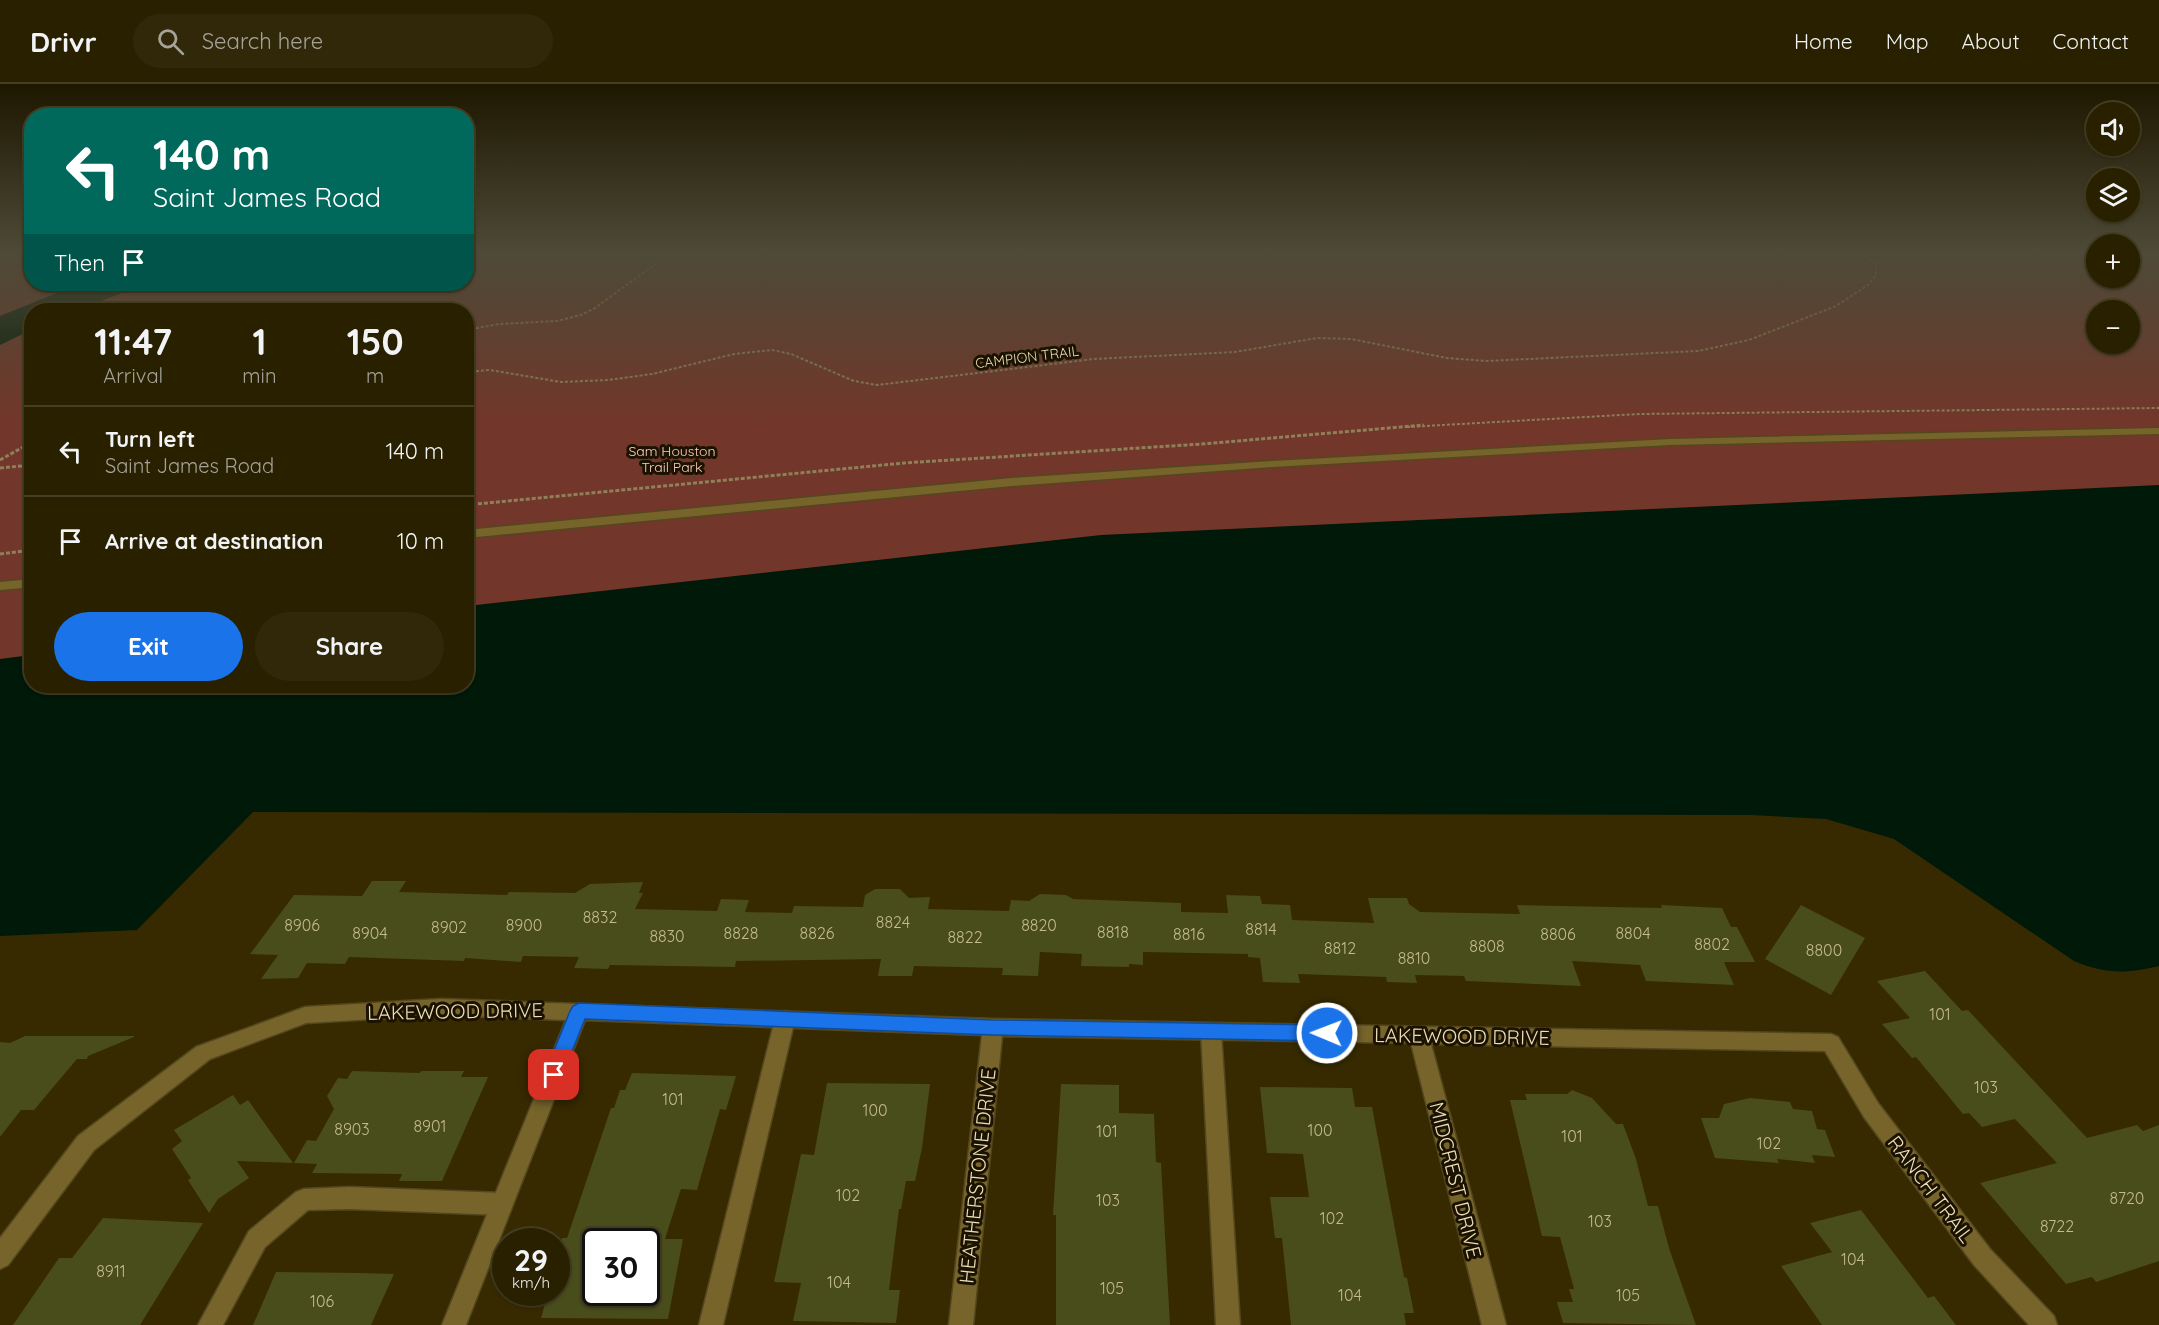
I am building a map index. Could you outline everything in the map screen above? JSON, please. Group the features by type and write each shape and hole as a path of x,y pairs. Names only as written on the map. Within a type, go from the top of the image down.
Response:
{"street":[{"path":"474,533 1012,482 1272,464 1670,442 2159,430"},
{"path":"0,586 24,584"},
{"name":"LAKEWOOD DRIVE","path":"0,1257 86,1143 203,1053 305,1015 441,1007 993,1027 1831,1043"},
{"path":"454,1325 579,1011"},
{"path":"711,1325 785,1019"},
{"name":"HEATHERSTONE DRIVE","path":"961,1325 993,1027"},
{"path":"1211,1031 1228,1325"},
{"name":"MIDCREST DRIVE","path":"1419,1035 1494,1325"},
{"name":"RANCH TRAIL","path":"1831,1043 1871,1110 1982,1257 2045,1325"},
{"path":"210,1325 257,1239 303,1200 349,1198 502,1204"}],"path":[{"path":"474,329 509,323 557,321 587,312"},
{"name":"CAMPION TRAIL","path":"474,371 490,370 561,382 608,380 663,372 734,354 772,350 791,354 854,381 877,385 1094,359 1242,351 1317,338 1351,339 1447,358 1486,361 1698,351 1749,340 1822,312"},
{"path":"474,504 904,463 1202,444 1438,424 1651,414 2159,408"},
{"path":"0,460 24,446"},
{"path":"0,468 24,466"},
{"path":"0,554 24,551"}],"green space":[{"name":"Sam Houston Trail Park","path":"0,312 24,312 24,693 423,693 0,742"},
{"name":"Sam Houston Trail Park","path":"474,312 2086,312 2086,354 2140,354 2140,312 2159,312 2159,492 474,687"}],"shaded area":[{"path":"10,312 24,312 24,333 0,345 0,316"},
{"path":"2159,485 2159,966 2116,971 2074,961 1894,839 1826,819 1751,815 253,812 137,930 0,936 0,659 24,656 24,693 474,693 474,605 1101,535"}],"building":[{"path":"372,881 406,881 399,892 507,895 509,892 575,893 590,884 643,882 639,893 643,893 635,909 717,911 721,899 749,900 745,912 792,913 794,906 863,907 865,895 875,889 900,889 909,898 930,897 928,909 1009,911 1011,900 1029,901 1040,894 1066,895 1073,899 1181,903 1181,912 1228,913 1226,895 1260,896 1262,904 1290,905 1292,920 1374,923 1368,898 1407,898 1409,904 1420,912 1520,914 1517,905 1662,908 1661,905 1722,908 1731,927 1737,927 1755,962 1724,962 1734,985 1646,981 1640,965 1572,961 1581,986 1466,981 1464,976 1415,975 1417,983 1387,982 1386,977 1298,974 1300,983 1263,982 1260,958 1248,957 1248,954 1143,952 1143,965 1129,964 1129,967 1081,966 1082,954 1040,952 1038,976 1002,975 1003,968 914,966 912,976 878,976 881,959 736,961 735,967 610,965 608,969 574,968 579,957 523,956 521,962 465,958 464,961 349,957 345,964 307,963 298,978 261,979 278,955 250,954 294,895 362,896"},
{"path":"1801,905 1865,938 1831,995 1765,959"},
{"path":"1925,971 1962,1011 1968,1010 2087,1138 2137,1125 2143,1131 2159,1125 2159,1261 2096,1282 2092,1277 2066,1284 1980,1183 2057,1163 2015,1119 1982,1127 1969,1113 1963,1114 1916,1057 1912,1058 1882,1024 1910,1018 1877,981"},
{"path":"25,1036 134,1037 88,1056 87,1059 77,1059 34,1110 21,1110 0,1137 0,1042 10,1043"},
{"path":"352,1071 420,1073 421,1071 464,1071 461,1077 488,1077 442,1181 399,1181 402,1174 312,1173 317,1164 294,1163 307,1140 316,1141 334,1109 327,1096 338,1078 347,1079"},
{"path":"632,1073 736,1076 726,1110 720,1109 697,1190 681,1189 665,1239 683,1239 668,1319 541,1318 544,1306 570,1306 570,1229 611,1108 614,1108 620,1090 625,1090"},
{"path":"827,1083 930,1084 922,1148 915,1181 906,1181 901,1209 899,1209 889,1290 900,1290 896,1323 793,1321 801,1283 774,1282 801,1154 814,1155"},
{"path":"1061,1084 1119,1085 1119,1113 1154,1114 1156,1162 1161,1163 1170,1325 1056,1325 1056,1215 1053,1215"},
{"path":"1260,1087 1352,1088 1355,1107 1372,1107 1404,1277 1407,1278 1414,1313 1404,1313 1406,1325 1291,1325 1282,1238 1275,1238 1270,1197 1309,1197 1303,1154 1267,1153"},
{"path":"1572,1090 1592,1098 1616,1124 1623,1124 1636,1159 1648,1206 1658,1206 1669,1248 1696,1325 1563,1323 1557,1302 1573,1302 1569,1289 1574,1289 1560,1237 1542,1236 1510,1100 1527,1100 1525,1094 1567,1094"},
{"path":"233,1095 240,1105 248,1100 293,1163 237,1161 249,1178 218,1199 209,1213 188,1180 191,1178 172,1149 182,1141 174,1130"},
{"path":"1750,1098 1790,1102 1793,1109 1812,1111 1817,1129 1825,1130 1835,1157 1812,1155 1815,1163 1777,1159 1779,1163 1715,1158 1701,1118 1719,1118 1724,1104"},
{"path":"1861,1210 1928,1298 1934,1296 1956,1325 1822,1325 1781,1266 1832,1252 1810,1223"},
{"path":"103,1218 203,1223 140,1325 13,1325 59,1258 72,1258"},
{"path":"276,1272 394,1274 371,1325 253,1325"}],"route":[{"path":"554,1075 579,1011 993,1027 1327,1033"}]}
